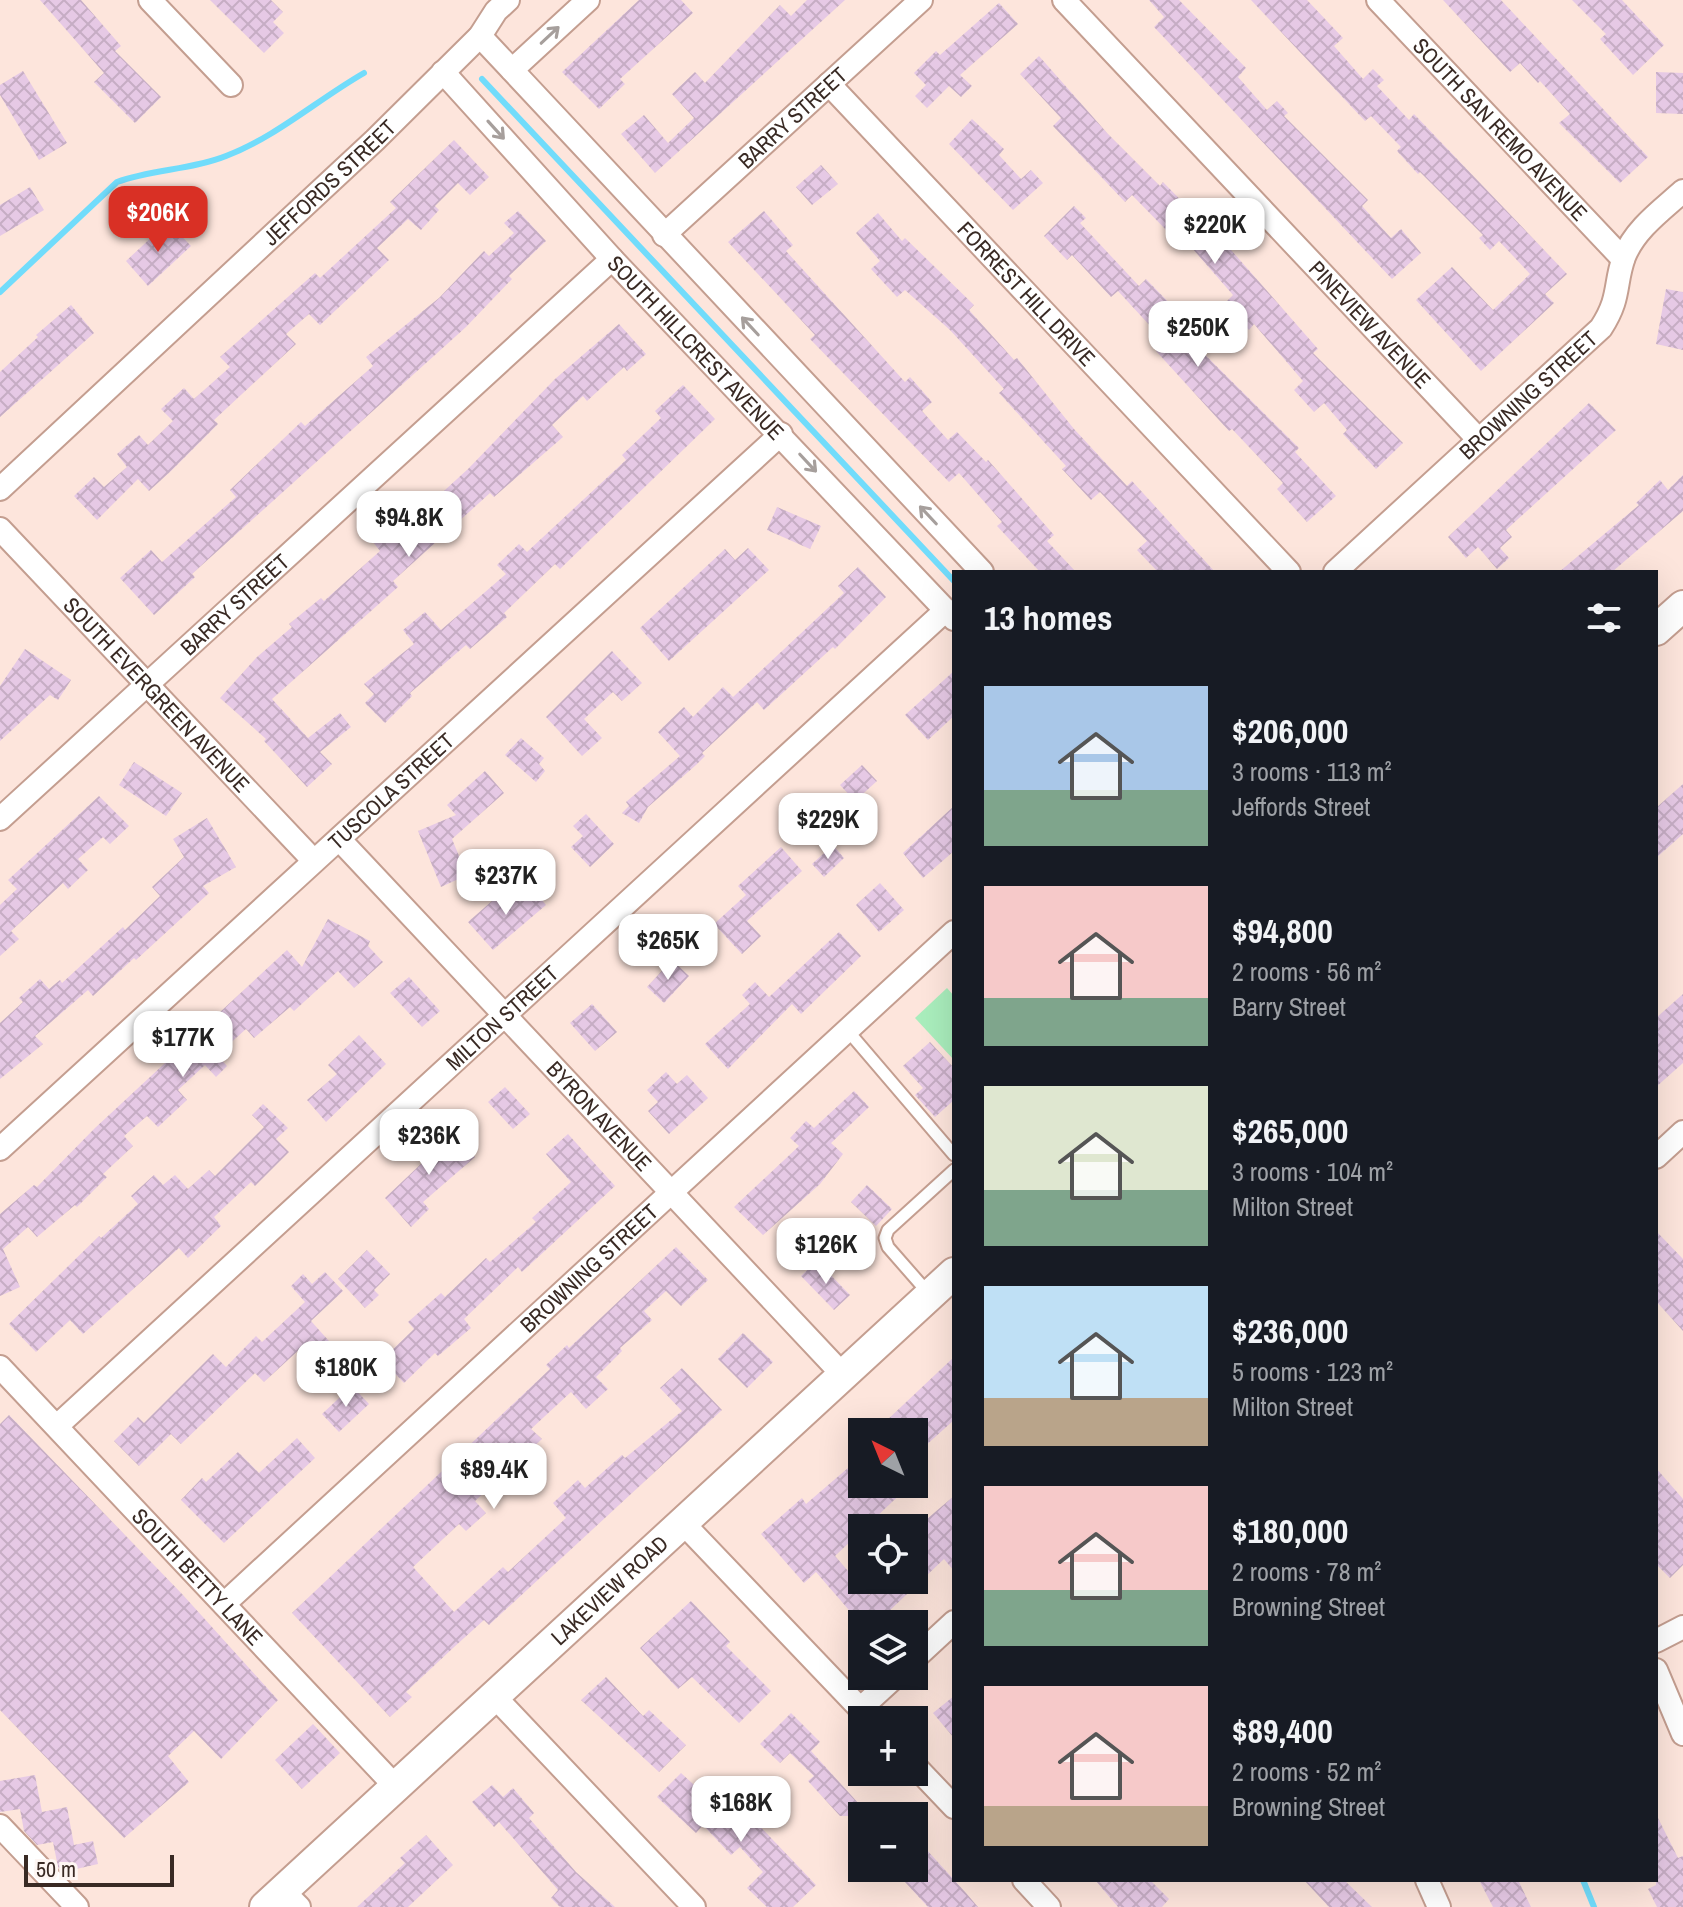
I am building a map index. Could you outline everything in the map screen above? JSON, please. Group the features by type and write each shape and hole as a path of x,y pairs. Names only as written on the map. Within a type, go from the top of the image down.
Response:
{"street":[{"path":"152,0 231,85"},
{"name":"JEFFORDS STREET","path":"0,489 375,140 480,36 496,11 508,0"},
{"path":"512,70 588,0"},
{"name":"BARRY STREET","path":"664,235 921,0"},
{"name":"PINEVIEW AVENUE","path":"1064,0 1479,440"},
{"name":"SOUTH SAN REMO AVENUE","path":"1378,0 1623,259"},
{"path":"480,36 980,570"},
{"name":"SOUTH HILLCREST AVENUE","path":"443,72 612,259 950,614"},
{"name":"FORREST HILL DRIVE","path":"829,84 1287,570"},
{"name":"BROWNING STREET","path":"1337,570 1601,328 1615,306 1623,259 1642,229 1683,191"},
{"name":"BARRY STREET","path":"0,819 612,259"},
{"name":"TUSCOLA STREET","path":"0,1149 781,434"},
{"name":"SOUTH EVERGREEN AVENUE","path":"0,529 314,861"},
{"path":"1658,628 1683,606"},
{"name":"MILTON STREET","path":"57,1426 950,614"},
{"name":"BYRON AVENUE","path":"339,839 843,1375"},
{"name":"BROWNING STREET","path":"224,1604 952,934"},
{"path":"1658,1155 1683,1132"},
{"name":"LAKEVIEW ROAD","path":"282,1902 395,1786 952,1275"},
{"name":"SOUTH BETTY LANE","path":"0,1367 395,1786"},
{"path":"682,1522 858,1706"},
{"path":"928,1646 952,1624"},
{"path":"1658,1640 1683,1627"},
{"path":"1658,1675 1683,1734"},
{"path":"872,1706 885,1690"},
{"path":"494,1696 694,1907"},
{"path":"928,1780 952,1805"},
{"path":"0,1826 77,1907"},
{"path":"1026,1882 1049,1907"},
{"path":"1428,1882 1439,1907"}],"lane":[{"path":"848,1031 952,1153"},
{"path":"930,1295 888,1247 885,1238 888,1230 952,1172"}],"green space":[{"path":"947,988 952,994 952,1058 915,1018"}],"building":[{"path":"40,0 81,0 121,46 115,51 161,97 135,123 94,82 104,73"},
{"path":"210,0 271,0 283,12 273,22 284,33 264,53"},
{"path":"639,0 681,0 693,13 620,79 625,84 599,109 562,72"},
{"path":"807,0 845,0 655,173 621,134 644,115 668,143 694,118 672,94 695,72 705,83 780,5 791,16"},
{"path":"1149,0 1179,0 1246,68 1238,77 1267,110 1277,101 1288,113 1284,116 1368,200 1362,206 1391,238 1401,229 1421,253 1392,279 1154,27 1164,17"},
{"path":"1251,0 1307,0 1343,38 1334,46 1363,79 1373,69 1384,80 1377,86 1409,120 1414,114 1567,274 1545,294 1554,303 1481,371 1416,300 1452,267 1493,310 1530,274 1499,241 1490,250 1479,238 1483,235 1397,151 1401,147 1371,116 1365,121"},
{"path":"1443,0 1501,0 1648,157 1620,183 1559,123 1570,114 1540,81 1538,83 1520,63 1510,72"},
{"path":"1572,0 1622,0 1664,45 1633,75 1600,39 1606,34"},
{"path":"999,3 1018,24 960,75 972,86 961,97 949,86 927,108 915,96 926,85 914,73 936,51 940,55"},
{"path":"1039,56 1108,134 1160,186 1163,182 1208,228 1210,226 1318,349 1313,353 1403,443 1376,469 1343,434 1347,430 1324,403 1314,412 1294,390 1303,381 1254,324 1249,330 1224,304 1233,295 1178,232 1173,237 1132,195 1125,202 1053,126 1061,118 1020,74"},
{"path":"23,71 67,143 39,160 0,95 0,85"},
{"path":"1656,72 1683,73 1683,114 1656,113"},
{"path":"972,119 1004,149 999,155 1021,179 1031,170 1043,183 1013,210 949,144"},
{"path":"454,140 489,177 470,195 458,183 435,206 439,210 421,230 408,219 377,248 389,260 320,325 309,314 286,334 296,344 214,420 218,424 171,471 149,491 138,479 97,520 74,496 94,477 104,487 127,467 117,454 139,435 148,445 173,421 161,409 184,388 194,399 230,367 220,357 315,273 320,278 396,208 390,202"},
{"path":"821,165 838,184 812,205 796,187"},
{"path":"30,187 44,210 0,236 0,205"},
{"path":"1074,206 1086,218 1080,223 1139,286 1146,279 1177,311 1169,319 1299,448 1295,452 1336,496 1307,522 1277,489 1283,483 1232,429 1229,431 1156,351 1165,342 1118,291 1111,297 1072,255 1067,260 1044,236"},
{"path":"518,211 546,241 509,276 512,279 466,327 192,574 195,577 154,615 120,578 151,550 162,562 236,497 230,490 301,422 305,426 373,366 366,357 439,298 484,251 489,256 514,233 504,223"},
{"path":"764,211 793,245 786,251 905,382 910,377 932,402 922,411 948,440 957,432 986,462 988,460 1054,535 1047,541 1074,570 1038,570 997,526 1002,522 959,473 949,482 810,339 815,335 728,242"},
{"path":"878,213 902,241 905,238 974,305 969,310 1014,360 1017,358 1074,429 1127,486 1132,481 1213,570 1156,570 1137,550 1147,541 1100,492 1091,500 1062,469 1066,466 999,393 1004,389 950,330 905,290 897,297 871,269 880,261 856,233"},
{"path":"168,222 191,246 148,286 126,261"},
{"path":"1666,289 1683,292 1683,350 1656,344"},
{"path":"71,305 94,333 0,417 0,372"},
{"path":"619,324 646,354 627,371 624,367 587,401 583,396 552,425 563,437 494,497 490,493 393,581 398,587 272,699 308,738 340,713 351,727 320,752 332,764 307,787 264,741 266,739 220,698 257,657 292,627 289,624 321,598 324,601 380,551 373,542 405,514 411,521 468,469 555,379"},
{"path":"683,385 715,419 560,569 555,564 504,613 507,617 470,649 466,645 410,693 412,696 385,723 365,703 374,694 364,684 414,644 403,630 425,612 441,630 506,574 497,565 519,544 527,552 626,460 622,455 661,418 655,411"},
{"path":"1589,403 1616,430 1506,530 1512,537 1500,548 1509,558 1497,569 1478,547 1466,558 1448,537"},
{"path":"1683,475 1683,511 1614,570 1561,570 1639,505 1636,503 1660,480 1668,490"},
{"path":"777,507 821,526 810,549 767,530"},
{"path":"748,548 769,570 669,661 640,628 725,549 735,560"},
{"path":"858,567 886,597 835,649 833,647 764,710 757,702 702,753 705,756 696,765 648,807 639,823 622,813 629,806 626,802 680,756 658,732 684,707 693,717 723,687 733,697 844,593 838,586"},
{"path":"25,649 71,680 58,700 50,695 0,741 0,686"},
{"path":"612,651 642,683 622,701 613,692 584,719 602,738 582,756 546,717"},
{"path":"952,673 952,718 928,740 905,715"},
{"path":"521,738 544,758 539,764 545,771 536,782 505,755"},
{"path":"134,762 182,793 166,816 119,785"},
{"path":"862,765 877,781 855,801 840,785"},
{"path":"485,771 504,793 452,839 467,875 441,887 418,831 456,815 447,805"},
{"path":"1683,784 1683,834 1658,856 1658,806"},
{"path":"99,796 129,826 110,844 103,837 78,859 88,870 68,889 63,883 11,931 19,939 0,956 0,905 17,889 8,880"},
{"path":"819,806 839,826 821,844 801,824"},
{"path":"952,808 952,853 923,878 903,853"},
{"path":"586,814 614,844 590,867 571,847 583,836 573,826"},
{"path":"207,818 236,867 203,886 209,893 136,960 134,958 93,996 88,990 35,1036 43,1044 0,1079 0,1023 23,1002 19,998 40,979 49,989 60,980 62,983 123,927 125,930 160,896 152,887 184,857 173,839"},
{"path":"833,845 844,858 824,877 812,864"},
{"path":"781,847 802,871 747,921 761,936 742,954 714,924 746,895 738,886"},
{"path":"880,883 904,910 879,932 856,905"},
{"path":"530,886 546,905 493,950 468,922 500,894 509,904"},
{"path":"328,919 370,941 368,946 383,962 354,988 338,971 294,1011 290,1007 254,1038 246,1029 217,1055 227,1066 216,1077 205,1065 178,1090 187,1100 158,1127 147,1116 124,1136 133,1146 103,1174 107,1177 77,1207 75,1205 37,1237 28,1227 3,1249 20,1287 0,1296 0,1214 34,1185 37,1187 95,1128 287,950 302,967"},
{"path":"839,932 861,956 801,1014 792,1004 728,1069 705,1044 750,1004 742,995 755,982 769,997"},
{"path":"672,960 689,976 664,1003 647,987"},
{"path":"409,977 440,1011 422,1027 390,993"},
{"path":"1683,994 1683,1063 1658,1085 1658,1016"},
{"path":"592,1004 617,1032 595,1051 570,1023"},
{"path":"359,1035 386,1064 326,1122 307,1100 337,1074 328,1065"},
{"path":"930,1042 952,1066 952,1102 935,1117 915,1095 923,1088 903,1066"},
{"path":"666,1072 677,1084 687,1075 708,1098 669,1134 648,1111 658,1102 647,1090"},
{"path":"505,1087 530,1114 513,1129 488,1102"},
{"path":"854,1091 869,1107 831,1143 843,1154 820,1184 763,1235 734,1207 799,1146 790,1138 806,1121 814,1128"},
{"path":"263,1104 288,1128 276,1139 289,1152 255,1186 251,1182 214,1217 221,1226 188,1258 179,1248 83,1334 70,1320 36,1352 9,1324 99,1236 101,1238 138,1204 131,1196 154,1175 163,1185 175,1175 188,1189 209,1170 215,1176 264,1127 252,1115"},
{"path":"451,1130 475,1157 423,1202 429,1209 411,1227 385,1198 422,1163 419,1159"},
{"path":"568,1134 615,1186 522,1272 518,1267 464,1319 471,1328 438,1356 435,1353 404,1383 382,1360 414,1329 408,1322 441,1293 445,1297 486,1258 490,1262 536,1222 532,1218 571,1182 546,1154"},
{"path":"867,1185 892,1209 876,1226 851,1202"},
{"path":"1658,1233 1683,1259 1683,1331 1658,1303"},
{"path":"676,1247 708,1280 681,1306 666,1291 644,1311 652,1320 620,1348 622,1351 596,1377 608,1389 586,1409 571,1392 531,1429 542,1439 475,1501 486,1513 466,1531 459,1524 413,1567 454,1612 503,1567 508,1572 566,1518 553,1503 578,1480 585,1488 622,1455 625,1458 682,1411 660,1388 682,1368 722,1410 489,1625 484,1620 453,1648 406,1692 412,1697 390,1717 292,1613 550,1369 546,1365 567,1345 569,1348"},
{"path":"367,1250 390,1274 374,1290 379,1295 365,1308 338,1279"},
{"path":"817,1261 850,1295 834,1310 801,1276"},
{"path":"325,1272 343,1291 311,1321 346,1360 328,1376 301,1348 264,1382 255,1373 181,1444 171,1434 139,1466 114,1441 138,1417 144,1423 213,1354 226,1367 256,1336 262,1342 305,1302 291,1286 303,1274 312,1284"},
{"path":"743,1333 773,1362 747,1388 718,1359"},
{"path":"952,1359 952,1422 928,1443 928,1418 889,1418"},
{"path":"352,1386 369,1404 339,1432 322,1414"},
{"path":"9,1415 183,1595 278,1700 221,1759 194,1731 168,1756 189,1782 124,1838 0,1710 0,1424"},
{"path":"297,1438 315,1458 224,1543 181,1500 202,1478 206,1482 238,1452 259,1473"},
{"path":"848,1468 848,1498 896,1498 879,1514 848,1514 848,1544 835,1556 848,1571 848,1594 907,1594 890,1610 849,1610 816,1572 804,1583 761,1534 802,1498 806,1504"},
{"path":"1658,1470 1683,1499 1683,1565 1670,1578 1658,1566"},
{"path":"952,1498 952,1569 944,1559 928,1574 928,1518"},
{"path":"691,1601 730,1642 726,1646 771,1691 739,1723 692,1677 678,1689 640,1648"},
{"path":"606,1677 643,1716 649,1710 686,1745 659,1772 581,1700"},
{"path":"952,1698 952,1736 933,1713"},
{"path":"791,1713 820,1742 811,1751 857,1802 848,1802 848,1816 840,1816 808,1781 814,1776 790,1753 780,1763 760,1744"},
{"path":"313,1724 340,1753 302,1789 275,1760"},
{"path":"681,1773 739,1826 750,1816 816,1885 793,1907 767,1907 747,1888 763,1872 740,1847 731,1855 703,1825 696,1833 657,1797"},
{"path":"35,1775 42,1812 67,1807 74,1845 93,1841 98,1864 63,1872 58,1867 53,1842 37,1845 24,1831 20,1809 0,1812 0,1781"},
{"path":"492,1785 503,1797 513,1788 534,1813 529,1818 576,1872 615,1907 560,1907 551,1898 558,1890 499,1822 494,1827 472,1802"},
{"path":"1658,1818 1678,1858 1683,1856 1683,1907 1657,1907 1648,1889 1656,1885"},
{"path":"426,1835 453,1865 408,1907 357,1907 405,1863 400,1858"},
{"path":"928,1851 952,1878 952,1882 956,1882 978,1907 928,1907 905,1882 928,1882"},
{"path":"1097,1882 1152,1882 1169,1899 1162,1907 1118,1907"},
{"path":"1306,1882 1346,1882 1372,1907 1329,1907"},
{"path":"1480,1882 1519,1882 1531,1907 1493,1907"}],"waterway":[{"path":"0,292 117,182 226,156 279,129 364,73"},
{"path":"482,79 952,579"},
{"path":"1584,1882 1594,1907"}]}
